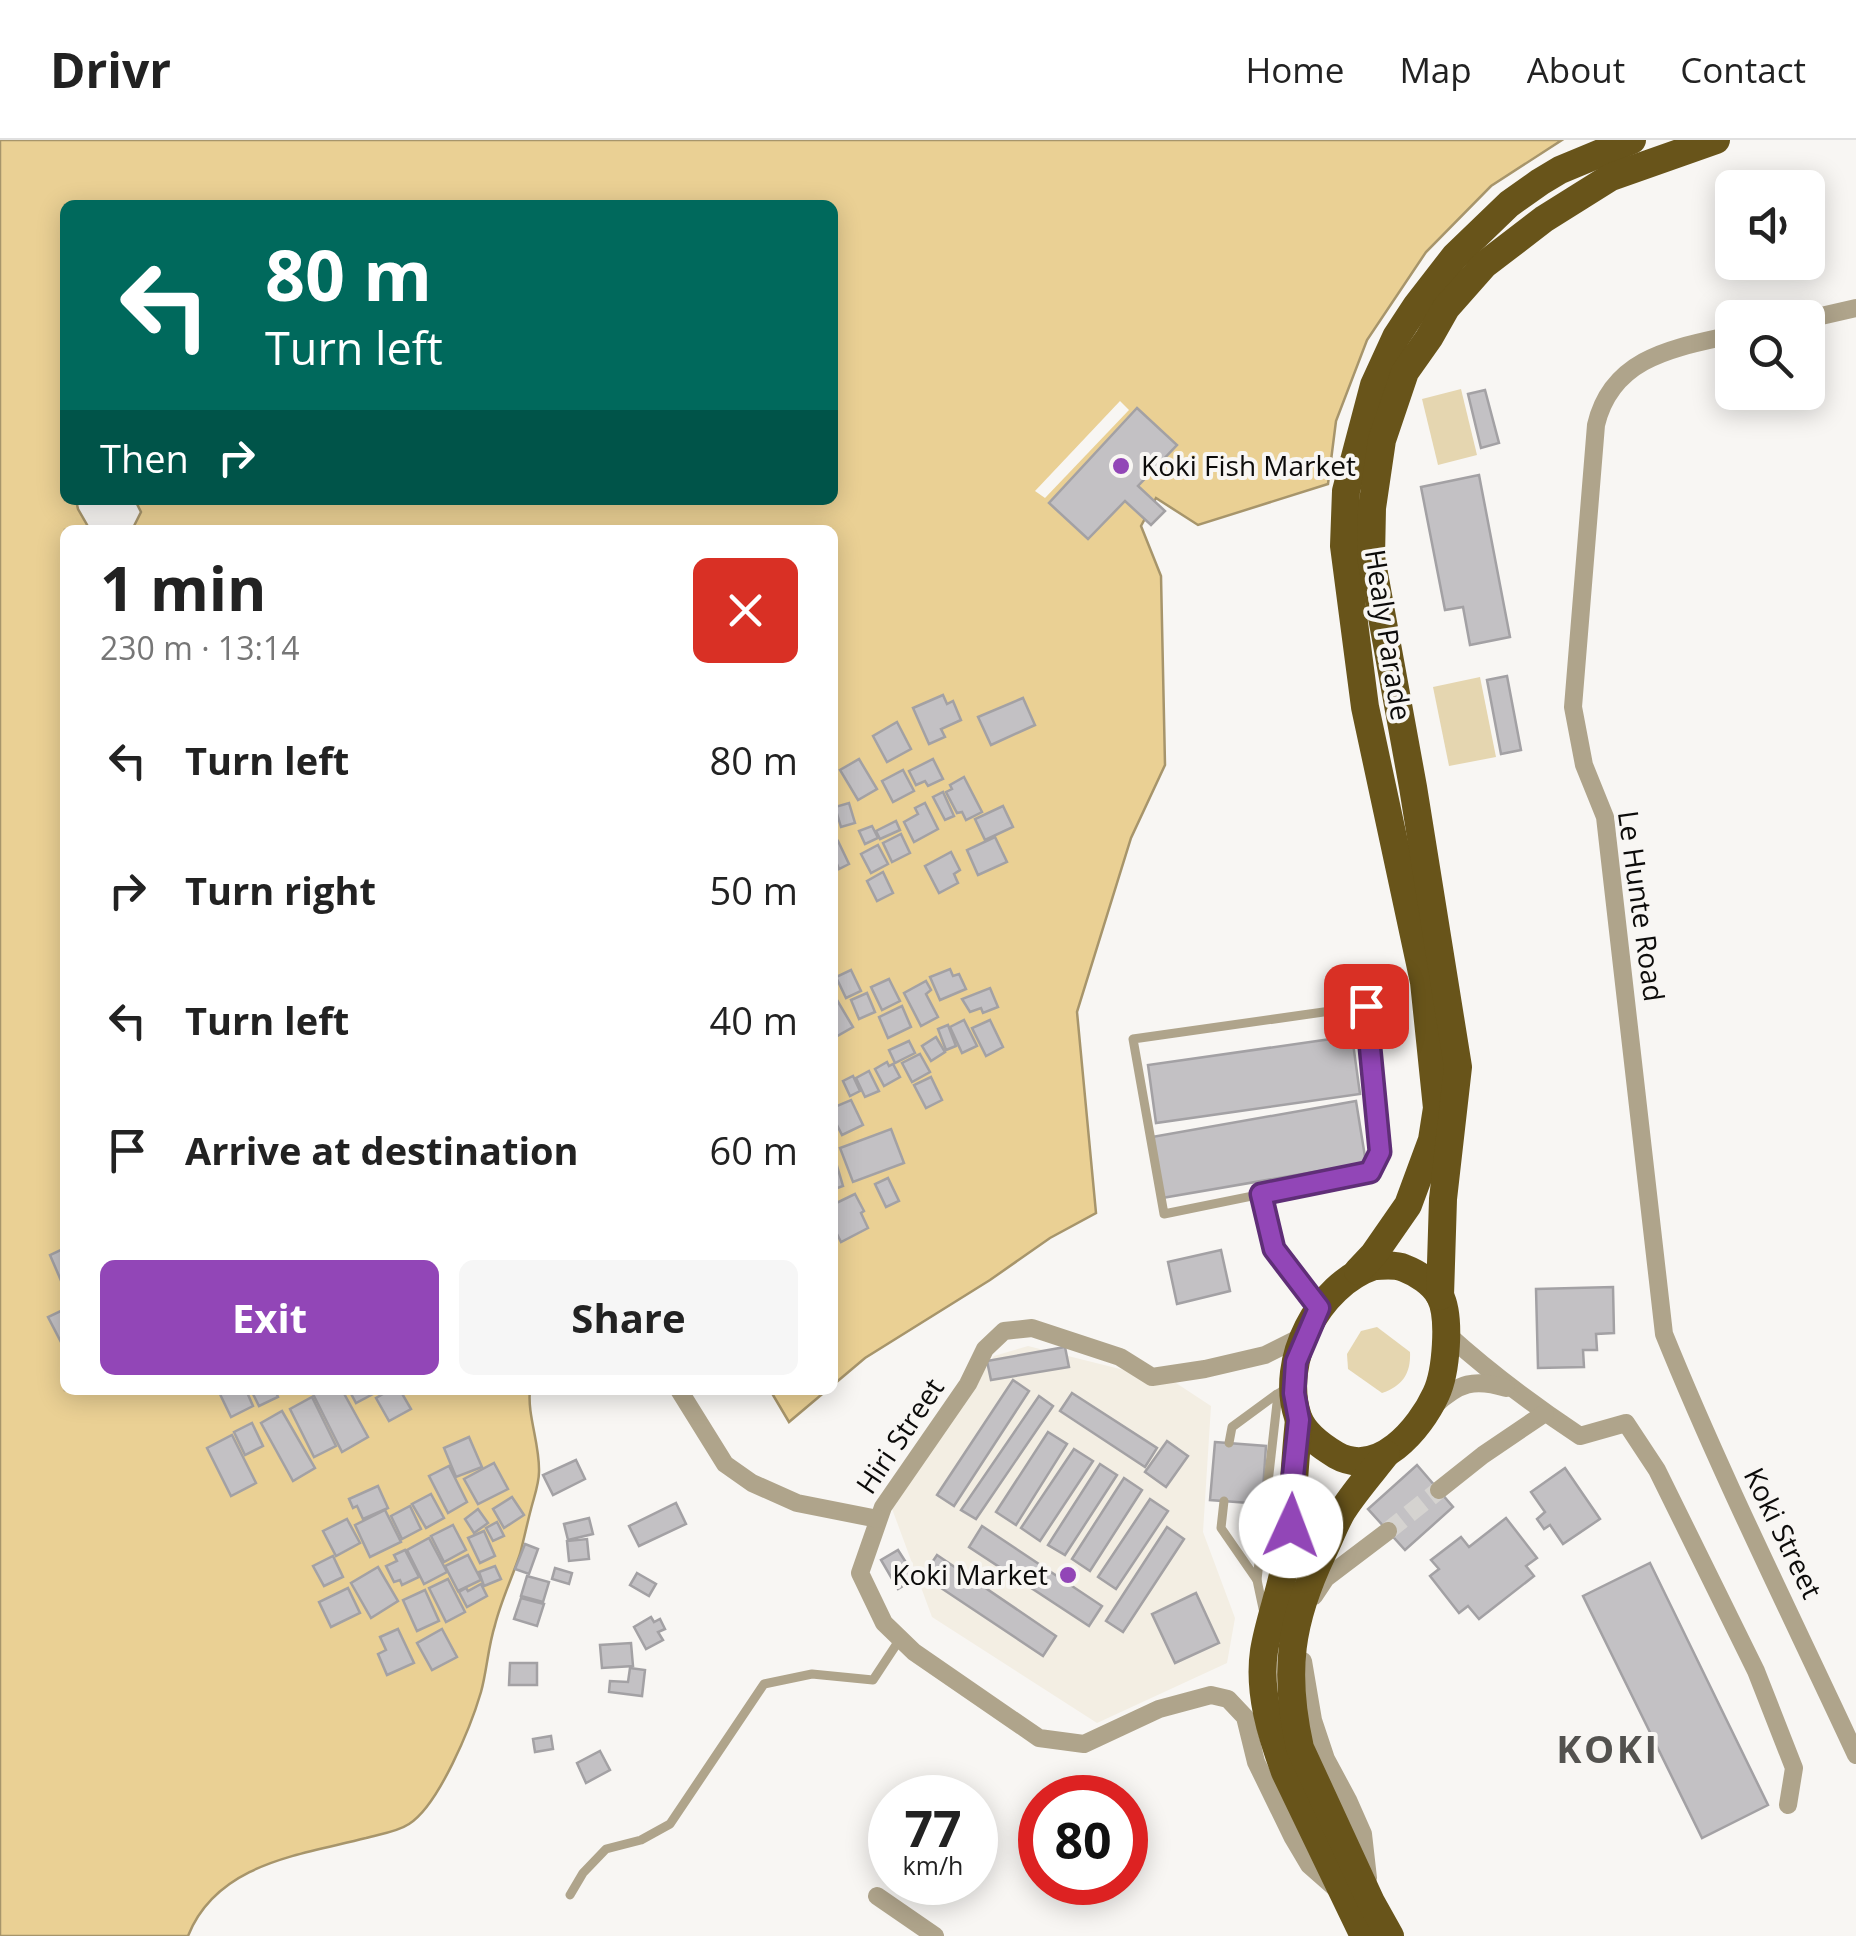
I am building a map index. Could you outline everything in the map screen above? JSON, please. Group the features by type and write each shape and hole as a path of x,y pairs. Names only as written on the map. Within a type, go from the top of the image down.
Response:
{"highway":[{"name":"Healy Parade","path":"1358,1271 1408,1205 1432,1140 1438,1108 1424,982 1365,707 1344,546 1346,491 1374,384 1416,305 1455,256 1509,204 1540,182 1632,140"},
{"name":"Healy Parade","path":"1440,1296 1443,1199 1458,1067 1414,787 1372,557 1372,508 1382,440 1405,372 1446,308 1484,265 1544,218 1611,177 1716,140"},
{"path":"1364,1936 1358,1900 1300,1748 1294,1723 1290,1664 1295,1626 1343,1511 1386,1454 1406,1439 1437,1393 1446,1333 1440,1296 1422,1276 1400,1266 1374,1266 1358,1271 1339,1285 1313,1321 1286,1388 1294,1393 1299,1420 1291,1526 1263,1654 1263,1690 1285,1772 1358,1900 1390,1936"},
{"path":"1299,1420 1314,1440 1340,1458 1363,1460 1386,1454"}],"street":[{"path":"1825,315 1856,308"},
{"name":"Le Hunte Road","path":"1664,1334 1605,818 1584,764 1573,707 1600,406 1608,392 1635,366 1668,350 1715,339"},
{"name":"Hiri Street","path":"1313,1321 1265,1355 1152,1377 1120,1357 1032,1328 1004,1332 985,1349 968,1384 884,1508 860,1573 884,1623 914,1652 1039,1738 1084,1744 1159,1709 1212,1695 1228,1699 1245,1717 1256,1762 1310,1866 1358,1900"},
{"path":"1446,1333 1485,1368 1580,1436 1626,1423 1656,1470 1756,1672 1794,1768 1788,1805"},
{"name":"Koki Street","path":"1664,1334 1714,1454 1856,1755"},
{"path":"1422,1416 1450,1391 1475,1382 1516,1390"},
{"path":"682,1395 725,1464 752,1483 796,1503 878,1519"},
{"path":"1439,1490 1546,1413"},
{"path":"1358,1900 1363,1834 1326,1759 1302,1667 1314,1596 1326,1578 1388,1531"},
{"path":"890,1905 934,1936"}],"lane":[{"path":"1366,1006 1380,1152 1370,1172 1261,1194 1164,1214 1133,1039 1366,1006"},
{"path":"1261,1194 1274,1249 1313,1321"},
{"path":"1229,1443 1232,1428 1286,1388"},
{"path":"1268,1630 1257,1580 1286,1388"},
{"path":"1224,1501 1222,1528 1257,1580"},
{"path":"570,1895 583,1873 606,1849 641,1840 670,1824 764,1684 812,1674 872,1680 900,1639"}],"shaded area":[{"path":"0,140 1562,140 1491,186 1426,252 1367,340 1336,421 1328,484 1198,525 1156,498 1141,526 1161,576 1165,765 1131,838 1077,1012 1096,1213 1050,1238 865,1358 838,1381 838,525 134,525 141,512 138,505 838,505 838,200 60,200 60,505 77,505 87,525 60,525 60,1395 530,1395 539,1477 520,1554 500,1607 481,1692 462,1744 432,1800 409,1824 288,1857 240,1877 201,1912 188,1936 0,1936"},
{"path":"1461,389 1477,455 1438,465 1422,399"},
{"path":"1480,677 1496,757 1449,766 1433,687"},
{"path":"1377,1327 1410,1352 1404,1378 1382,1393 1348,1369 1347,1354 1361,1331"},
{"name":"Koki Market","path":"1028,1346 1176,1383 1211,1406 1203,1532 1235,1618 1227,1663 1097,1723 932,1617 891,1506 994,1356"},
{"path":"773,1395 821,1395 789,1422"}],"pier":[{"path":"1120,401 1129,410 1045,498 1035,491"}],"building":[{"path":"1485,390 1499,443 1481,448 1468,394"},
{"name":"Koki Fish Market","path":"1137,408 1177,445 1138,486 1165,511 1151,525 1125,501 1088,539 1049,503"},
{"path":"1479,475 1510,637 1470,645 1463,607 1445,610 1421,487"},
{"path":"1507,676 1521,750 1501,754 1487,680"},
{"path":"943,695 947,704 953,701 961,720 941,729 945,737 929,744 913,708"},
{"path":"1023,698 1035,725 991,745 978,717"},
{"path":"897,722 911,749 887,762 873,736"},
{"path":"859,759 877,789 858,800 840,770"},
{"path":"933,759 943,779 928,786 925,781 916,785 909,771"},
{"path":"903,770 914,791 893,802 882,781"},
{"path":"964,777 982,812 966,820 962,812 957,813 946,792"},
{"path":"943,792 954,816 945,820 933,797"},
{"path":"849,803 855,823 841,827 838,806"},
{"path":"925,803 938,829 914,842 904,822 918,814 915,808"},
{"path":"1003,806 1013,827 985,840 975,819"},
{"path":"896,821 900,830 880,839 876,831"},
{"path":"872,826 878,838 865,844 859,831"},
{"path":"901,834 910,853 892,862 883,843"},
{"path":"995,837 1007,862 978,875 967,850"},
{"path":"838,841 849,864 838,866"},
{"path":"878,845 888,864 871,873 861,854"},
{"path":"951,852 960,870 954,874 958,883 939,893 925,866"},
{"path":"883,872 893,893 877,901 867,881"},
{"path":"950,969 953,976 959,974 966,989 940,1000 930,977"},
{"path":"851,970 861,991 846,998 838,976"},
{"path":"889,979 900,1001 882,1010 871,987"},
{"path":"926,981 931,990 926,994 938,1017 921,1026 904,993"},
{"path":"990,988 998,1007 983,1013 981,1008 970,1012 962,999"},
{"path":"867,993 875,1012 859,1019 851,1000"},
{"path":"838,1002 853,1027 838,1036"},
{"path":"902,1006 911,1027 888,1038 879,1017"},
{"path":"964,1020 977,1046 962,1053 950,1027"},
{"path":"990,1020 1003,1047 986,1056 972,1028"},
{"path":"948,1025 956,1046 946,1050 938,1029"},
{"path":"1352,1036 1360,1094 1156,1123 1148,1065"},
{"path":"936,1037 945,1052 931,1061 922,1046"},
{"path":"909,1041 915,1053 895,1063 889,1050"},
{"path":"920,1054 930,1072 912,1082 902,1063"},
{"path":"887,1062 889,1066 893,1064 900,1077 884,1086 875,1069"},
{"path":"869,1071 879,1091 865,1097 856,1078"},
{"path":"853,1076 860,1091 850,1096 843,1081"},
{"path":"931,1077 942,1100 926,1108 914,1085"},
{"path":"851,1100 863,1125 842,1135 838,1105"},
{"path":"1356,1101 1366,1163 1162,1198 1152,1137"},
{"path":"891,1129 904,1163 853,1182 840,1148"},
{"path":"888,1178 899,1201 886,1207 875,1184"},
{"path":"855,1194 868,1228 841,1242 838,1236 838,1202"},
{"path":"60,1250 60,1278 50,1255"},
{"path":"1221,1250 1230,1291 1177,1304 1168,1262"},
{"path":"1613,1287 1614,1333 1596,1334 1597,1350 1583,1350 1584,1367 1538,1368 1536,1289"},
{"path":"60,1311 60,1340 48,1317"},
{"path":"1065,1347 1069,1367 991,1380 987,1361"},
{"path":"1013,1380 1029,1391 954,1506 937,1495"},
{"path":"1072,1393 1157,1448 1145,1467 1060,1411"},
{"path":"220,1395 248,1395 253,1406 231,1417"},
{"path":"254,1395 277,1395 278,1397 259,1406"},
{"path":"314,1395 345,1395 368,1437 342,1452"},
{"path":"352,1395 371,1395 356,1403"},
{"path":"403,1395 411,1409 389,1421 376,1398"},
{"path":"1039,1396 1053,1406 976,1519 961,1510"},
{"path":"312,1397 336,1446 314,1457 290,1409"},
{"path":"282,1411 315,1468 293,1481 261,1423"},
{"path":"252,1423 263,1446 245,1455 234,1432"},
{"path":"1048,1432 1067,1444 1016,1525 996,1512"},
{"path":"232,1435 256,1483 231,1496 207,1448"},
{"path":"469,1437 482,1467 456,1477 444,1448"},
{"path":"1167,1441 1188,1456 1166,1487 1145,1472"},
{"path":"1215,1442 1266,1446 1262,1504 1210,1500"},
{"path":"1074,1449 1093,1461 1040,1541 1021,1528"},
{"path":"576,1460 585,1479 553,1495 543,1475"},
{"path":"494,1463 508,1489 478,1504 464,1479"},
{"path":"1100,1464 1117,1475 1065,1555 1048,1545"},
{"path":"1417,1465 1453,1507 1405,1550 1368,1509"},
{"path":"449,1466 467,1502 448,1513 429,1476"},
{"path":"1565,1468 1600,1519 1563,1544 1550,1525 1544,1529 1537,1519 1545,1512 1531,1492"},
{"path":"1124,1478 1142,1490 1090,1571 1072,1559"},
{"path":"378,1486 388,1508 363,1519 349,1499"},
{"path":"431,1494 444,1518 426,1528 412,1504"},
{"path":"512,1497 524,1515 504,1528 493,1509"},
{"path":"1150,1499 1168,1511 1116,1589 1098,1577"},
{"path":"676,1503 686,1524 639,1546 629,1526"},
{"path":"410,1506 421,1529 402,1539 391,1516"},
{"path":"478,1509 488,1523 474,1533 465,1519"},
{"path":"385,1510 401,1542 370,1557 355,1525"},
{"path":"589,1518 593,1534 568,1540 564,1524"},
{"path":"1506,1518 1537,1558 1526,1566 1534,1576 1479,1619 1468,1606 1459,1613 1430,1576 1439,1569 1431,1560 1461,1537 1469,1547"},
{"path":"347,1519 360,1543 336,1556 323,1531"},
{"path":"497,1522 504,1536 493,1541 486,1528"},
{"path":"453,1525 466,1550 444,1562 431,1536"},
{"path":"982,1526 1102,1606 1089,1626 969,1547"},
{"path":"1167,1527 1184,1539 1123,1632 1106,1621"},
{"path":"484,1531 495,1556 480,1563 468,1538"},
{"path":"429,1538 447,1572 424,1584 407,1550"},
{"path":"587,1539 589,1559 569,1561 567,1541"},
{"path":"525,1544 538,1549 529,1574 515,1569"},
{"path":"405,1550 419,1577 402,1585 400,1580 394,1582 386,1566 397,1561 394,1555"},
{"path":"898,1550 916,1578 898,1589 881,1560"},
{"path":"468,1555 481,1580 458,1591 445,1566"},
{"path":"937,1555 1056,1636 1043,1656 923,1576"},
{"path":"333,1556 343,1577 324,1586 313,1566"},
{"path":"1650,1563 1768,1805 1702,1838 1583,1596"},
{"path":"495,1566 501,1579 484,1586 479,1572"},
{"path":"378,1567 398,1601 371,1618 351,1583"},
{"path":"555,1568 572,1573 569,1584 552,1579"},
{"path":"637,1573 656,1584 649,1596 630,1585"},
{"path":"527,1576 549,1582 543,1602 521,1596"},
{"path":"448,1579 465,1612 446,1622 429,1588"},
{"path":"481,1584 487,1596 467,1607 459,1592"},
{"path":"348,1588 360,1613 331,1627 319,1602"},
{"path":"425,1590 439,1621 417,1631 403,1600"},
{"path":"1196,1593 1219,1643 1175,1663 1152,1614"},
{"path":"521,1598 544,1604 537,1626 514,1619"},
{"path":"651,1617 654,1622 660,1619 665,1629 658,1632 663,1640 646,1649 634,1627"},
{"path":"398,1629 414,1663 387,1675 378,1654 386,1650 380,1637"},
{"path":"442,1629 457,1657 432,1670 417,1643"},
{"path":"631,1643 633,1666 602,1668 600,1645"},
{"path":"510,1663 537,1663 537,1685 509,1685"},
{"path":"630,1668 645,1670 642,1696 609,1692 610,1681 628,1682"},
{"path":"551,1736 553,1749 535,1752 533,1739"},
{"path":"600,1751 610,1770 586,1783 577,1763"}],"tunnel":[{"path":"1388,1531 1439,1490"}],"place":[{"name":"Koki Fish Market","path":"1121,466"},
{"name":"Koki Market","path":"1068,1575"}],"district":[{"name":"KOKI","path":"1608,1750"}],"route":[{"path":"1291,1526 1299,1420 1294,1393 1296,1362 1319,1308 1274,1249 1261,1194 1370,1172 1380,1152 1366,1006"}]}
